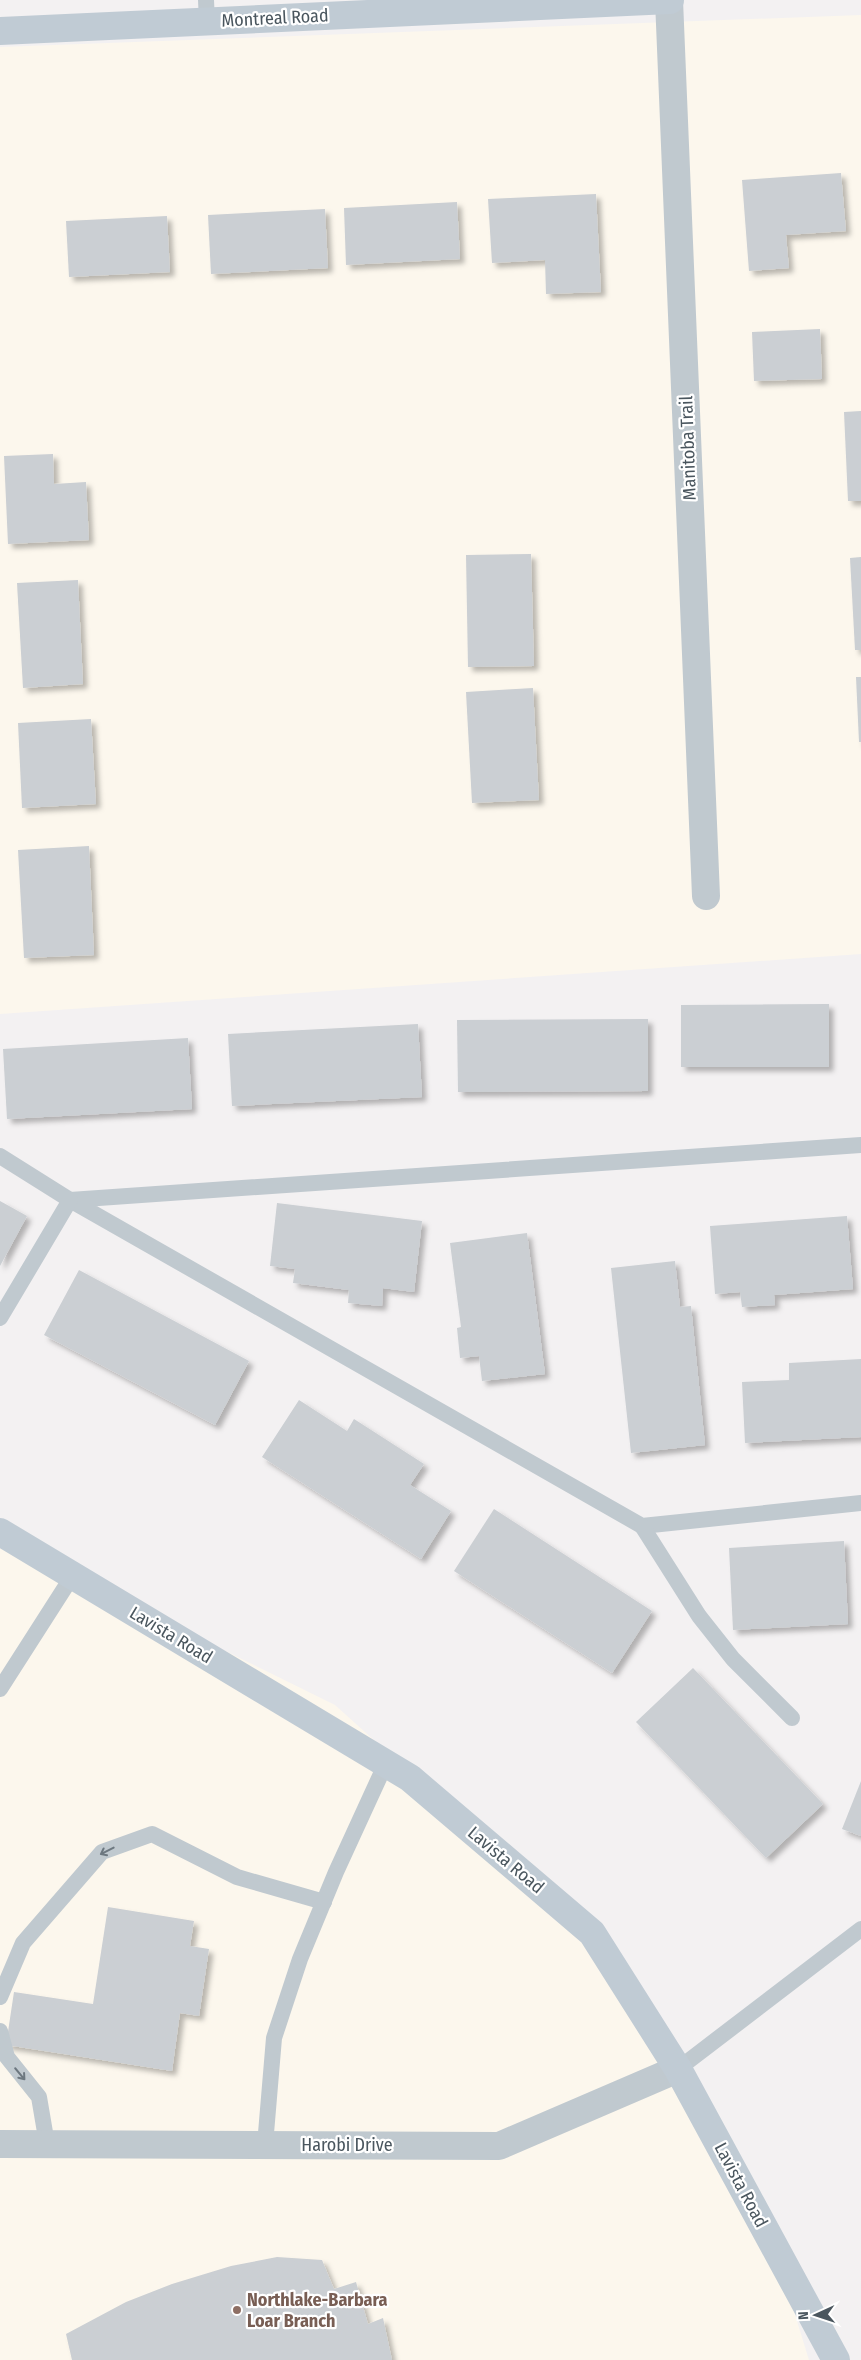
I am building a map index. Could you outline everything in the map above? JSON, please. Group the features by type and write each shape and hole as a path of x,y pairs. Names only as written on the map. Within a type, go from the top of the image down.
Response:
{"main road":[{"name":"Montreal Road","path":"0,31 207,11 670,0"},
{"name":"Lavista Road","path":"0,1532 410,1778 592,1933 678,2069 836,2360"}],"street":[{"name":"Manitoba Trail","path":"670,0 706,896"},
{"name":"Harobi Drive","path":"0,2144 499,2146 678,2069"}],"lane":[{"path":"70,1200 861,1145"},
{"path":"0,1156 70,1200 642,1526 699,1616 733,1659 792,1718"},
{"path":"0,1318 70,1200"},
{"path":"642,1526 861,1503"},
{"path":"0,1689 73,1576"},
{"path":"265,2145 274,2038 300,1959 386,1764"},
{"path":"0,1997 23,1943 102,1852 152,1834 237,1877 324,1902"},
{"path":"678,2069 861,1929"},
{"path":"0,2031 7,2057 39,2097 48,2144"}],"shaded area":[{"path":"861,15 861,954 0,1014 0,47"},
{"path":"0,1540 335,1705 589,1934 755,2185 809,2360 0,2360"}],"building":[{"path":"841,173 846,231 786,235 789,268 749,271 742,180"},
{"path":"596,194 601,292 546,294 545,260 492,263 488,199"},
{"path":"457,202 460,259 346,265 344,208"},
{"path":"325,209 328,268 211,274 208,215"},
{"path":"167,216 170,272 69,277 66,221"},
{"path":"820,329 822,379 754,381 752,332"},
{"path":"861,411 861,501 848,501 844,412"},
{"path":"53,454 54,484 86,482 89,540 8,544 4,456"},
{"path":"531,554 534,666 468,667 466,555"},
{"path":"861,557 861,650 855,650 850,558"},
{"path":"78,580 83,684 23,688 17,583"},
{"path":"856,677 861,677 861,742 859,742"},
{"path":"533,688 539,800 472,803 466,692"},
{"path":"91,719 96,804 22,808 18,723"},
{"path":"89,846 94,955 24,958 18,850"},
{"path":"829,1004 829,1067 681,1067 681,1005"},
{"path":"648,1019 648,1091 458,1092 457,1020"},
{"path":"418,1024 422,1097 232,1106 228,1034"},
{"path":"188,1038 192,1109 7,1119 3,1049"},
{"path":"0,1201 27,1216 0,1266"},
{"path":"277,1203 422,1221 414,1292 383,1288 382,1306 348,1303 349,1290 293,1283 295,1269 270,1266"},
{"path":"847,1216 853,1289 774,1295 775,1305 742,1307 740,1292 715,1294 710,1226"},
{"path":"527,1233 545,1374 482,1381 479,1356 460,1358 457,1328 461,1327 450,1243"},
{"path":"675,1261 680,1307 691,1306 705,1445 631,1453 611,1268"},
{"path":"79,1270 249,1361 215,1425 44,1335"},
{"path":"861,1359 861,1437 745,1443 742,1382 789,1380 789,1363"},
{"path":"299,1400 347,1431 354,1419 424,1464 410,1485 451,1511 421,1559 262,1457"},
{"path":"494,1509 652,1611 612,1673 454,1571"},
{"path":"844,1541 848,1624 733,1630 729,1548"},
{"path":"693,1668 823,1804 766,1858 636,1722"},
{"path":"861,1781 861,1836 842,1829"},
{"path":"108,1907 194,1921 190,1946 209,1949 199,2016 180,2013 172,2071 6,2045 14,1992 93,2004"},
{"name":"Northlake-Barbara Loar Branch","path":"277,2257 322,2260 334,2289 356,2282 368,2324 383,2318 392,2360 72,2360 66,2334 126,2302 172,2284 231,2266"}],"place":[{"name":"Northlake-Barbara Loar Branch","path":"237,2310"}]}
